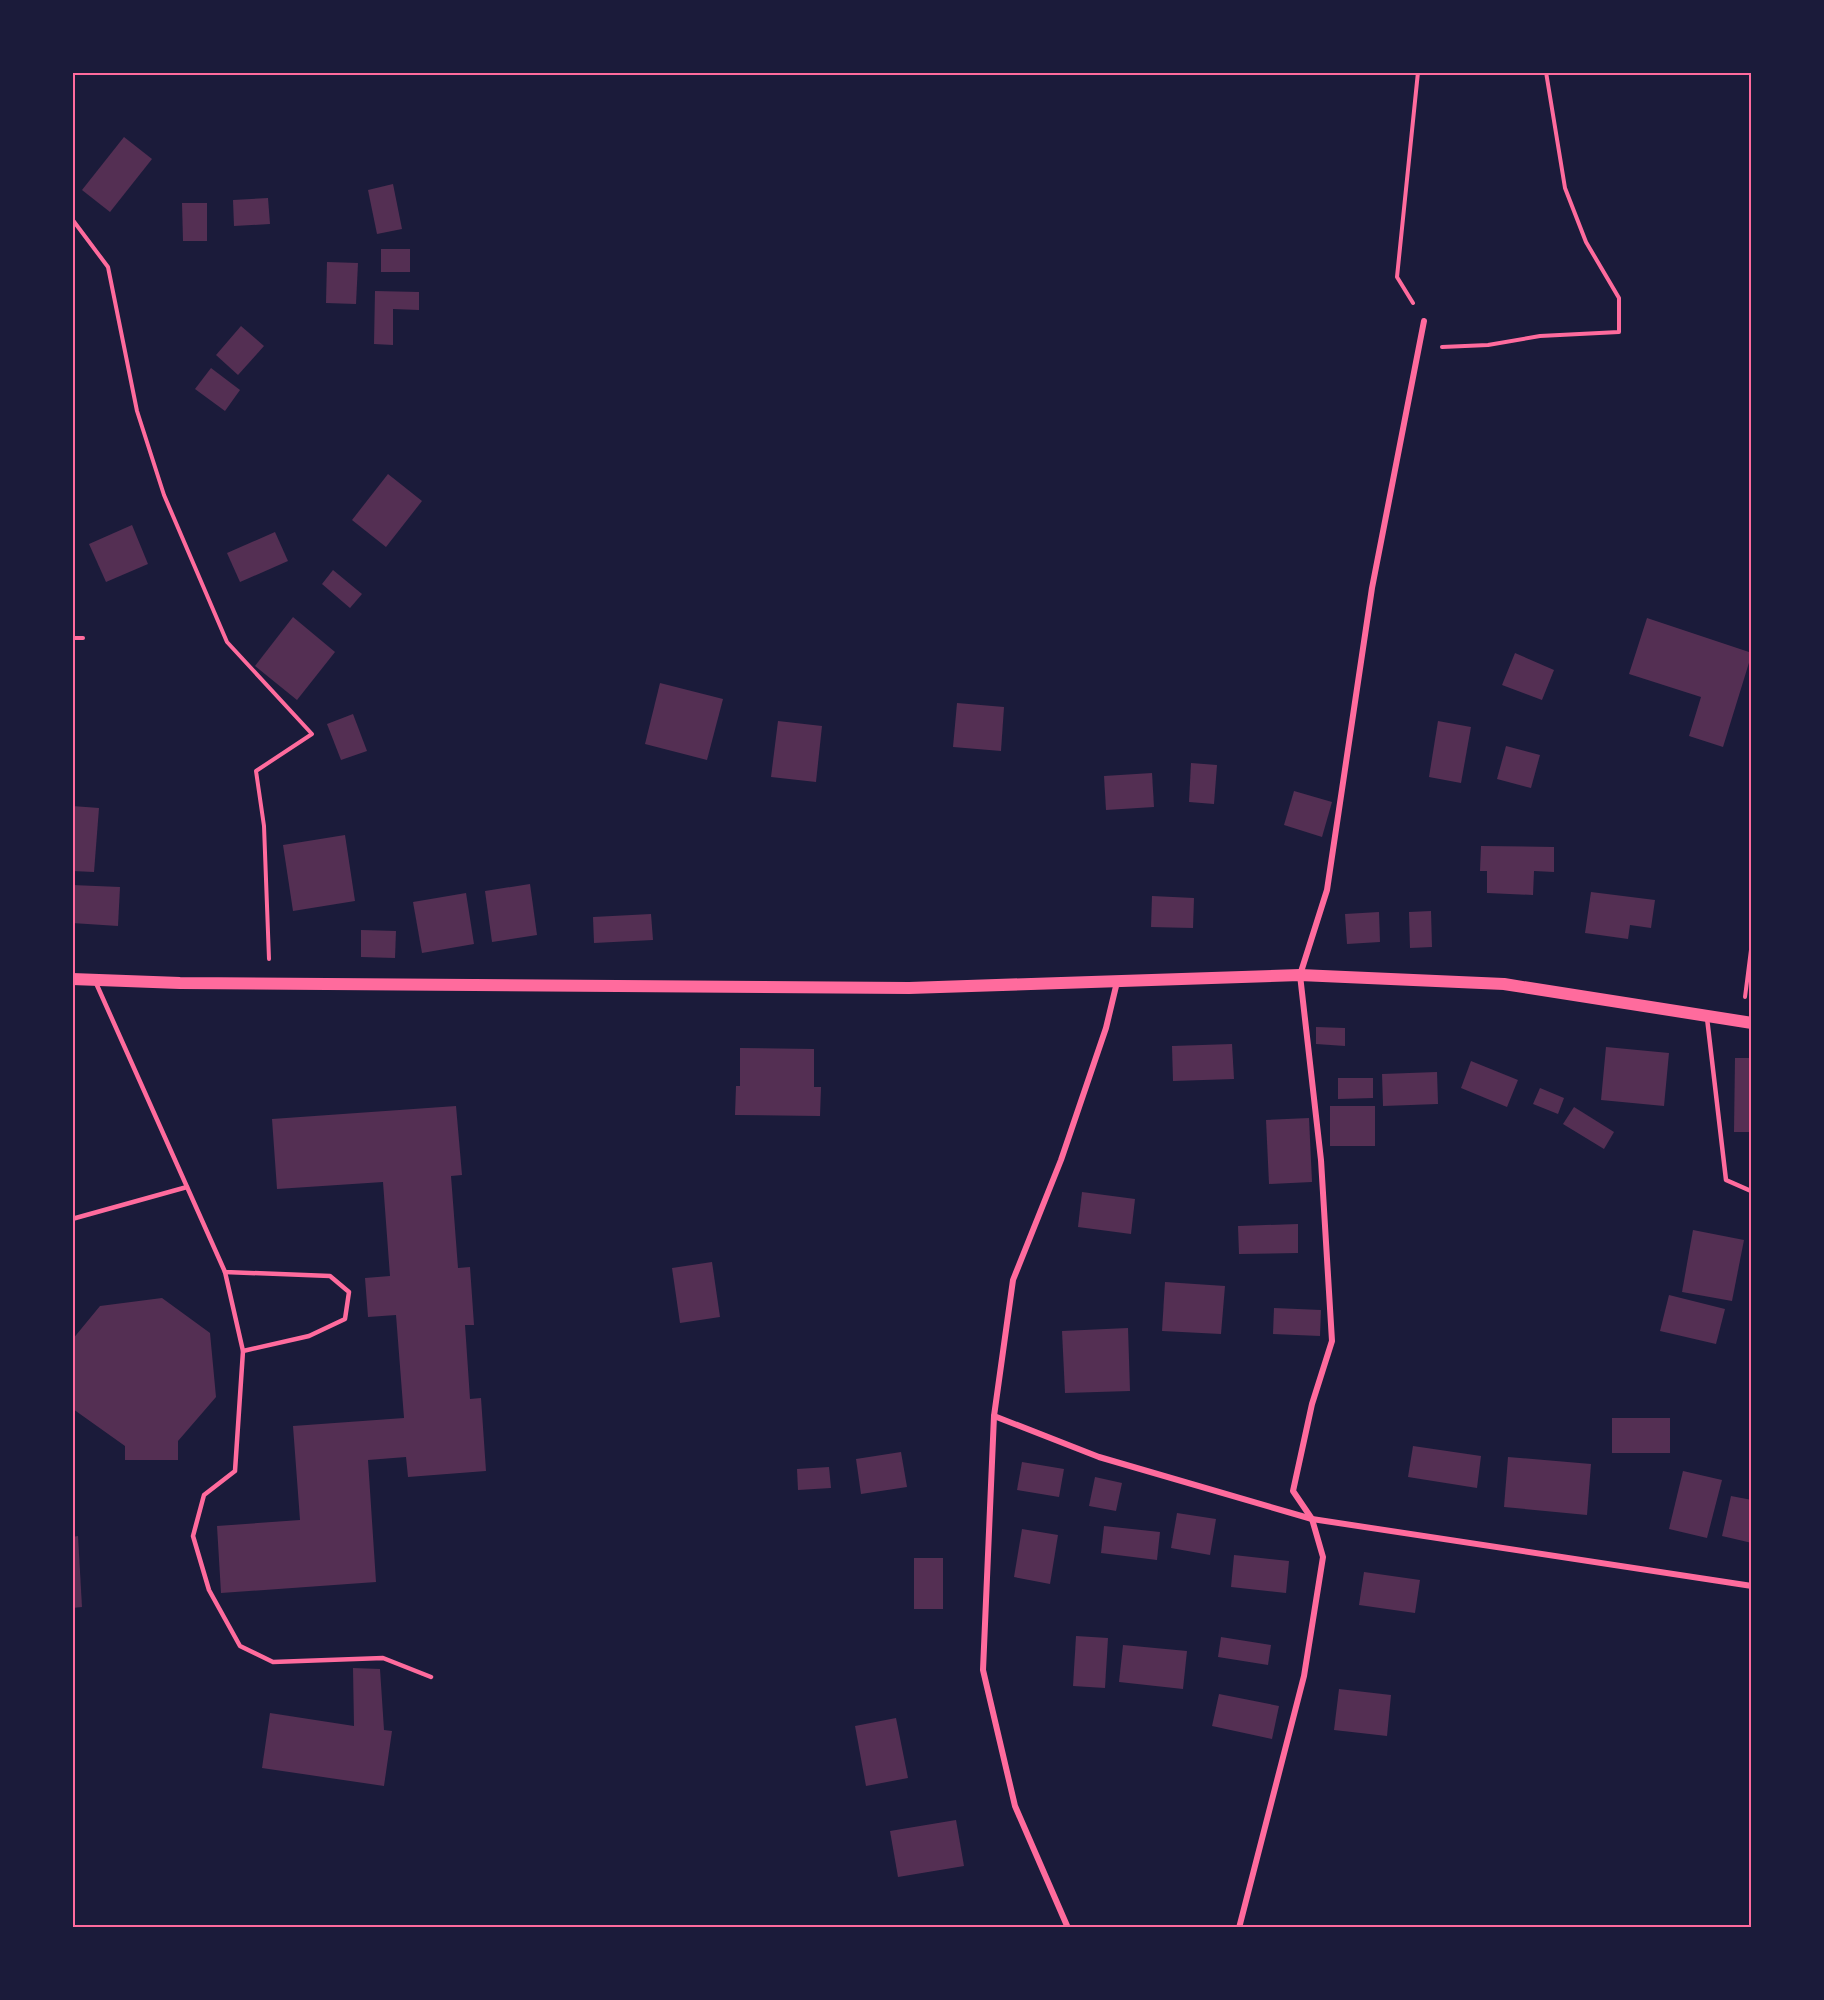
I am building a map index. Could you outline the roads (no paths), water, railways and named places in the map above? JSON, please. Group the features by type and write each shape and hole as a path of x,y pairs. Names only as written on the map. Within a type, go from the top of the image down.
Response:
{"main road":[{"path":"72,979 270,984 909,988 1300,975 1504,984 1747,1022"}],"street":[{"path":"1239,1928 1304,1676 1323,1557 1312,1519 1293,1491 1312,1404 1332,1341 1321,1160 1300,975 1327,890 1372,588 1424,321"},
{"path":"1068,1928 1015,1806 983,1670 994,1416 1013,1280 1061,1160 1106,1028 1117,981"},
{"path":"994,1416 1099,1457 1312,1519 1752,1586"}],"lane":[{"path":"95,980 225,1272 243,1351 235,1471 204,1495 193,1536 209,1590 240,1646 273,1662 382,1658 431,1677"},
{"path":"1707,1016 1726,1180 1751,1191"},
{"path":"72,1218 188,1186"},
{"path":"225,1272 330,1276 349,1292 345,1319 309,1336 243,1351"}]}
